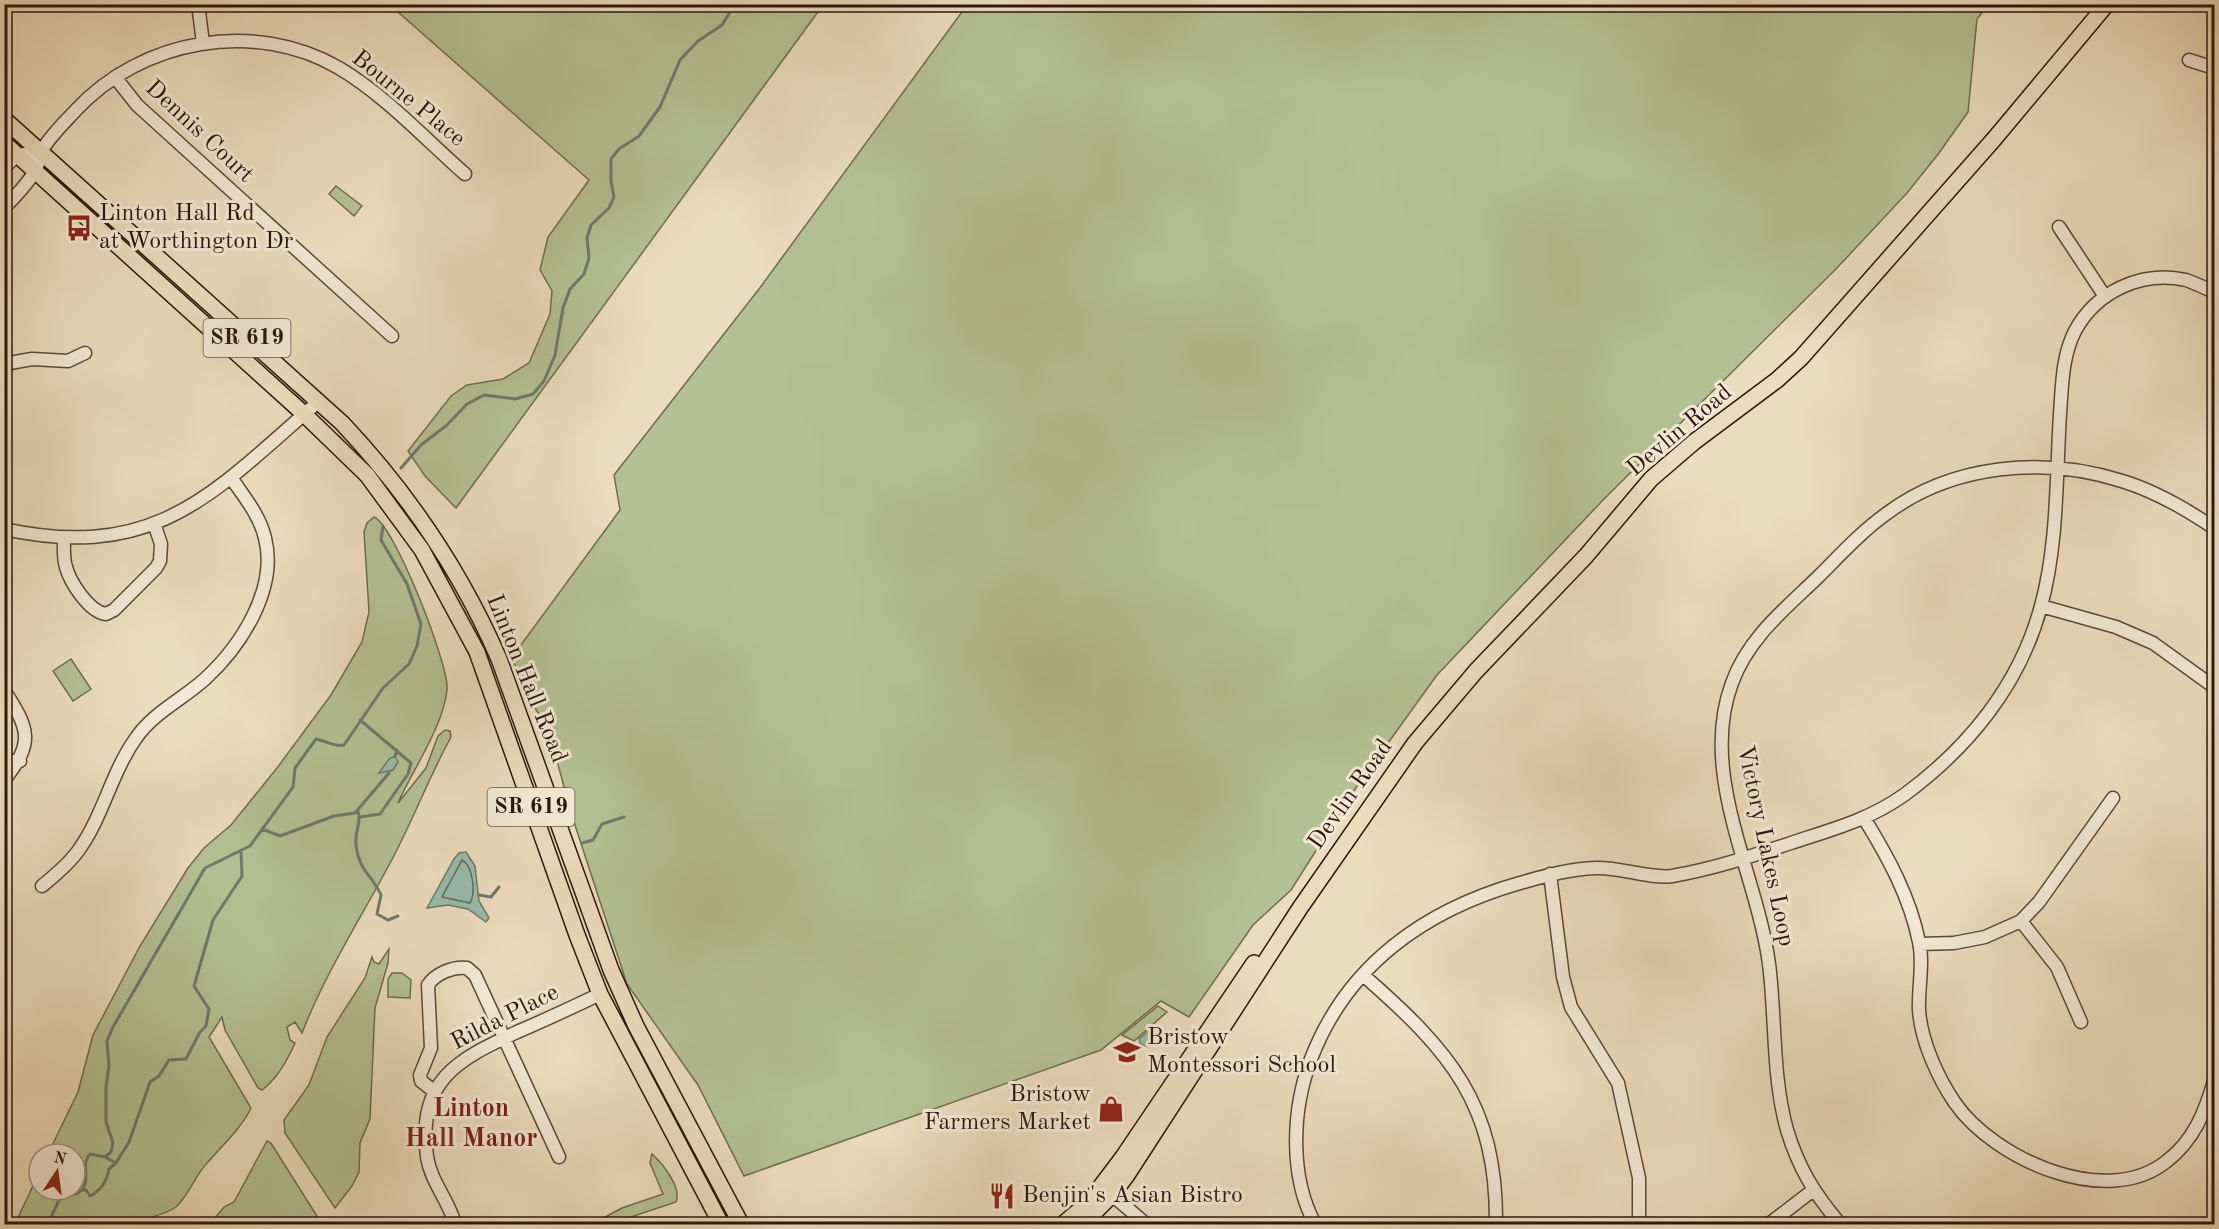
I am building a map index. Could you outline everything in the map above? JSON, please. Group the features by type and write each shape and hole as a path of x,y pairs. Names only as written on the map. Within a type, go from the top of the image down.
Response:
{"main road":[{"name":"Devlin Road","path":"1083,1224 1107,1191 1256,960 1300,908 1408,752 1476,671 1551,595 1651,479 1694,442 1770,386 1801,358 1935,207 2107,4"},
{"name":"Linton Hall Road","path":"4,119 318,402 368,450 411,501 450,561 478,611 499,658 611,970 636,1026 741,1224"},
{"name":"Linton Hall Road","path":"4,143 304,414 367,475 400,517 439,576 477,652 600,994 721,1224"},
{"name":"Devlin Road","path":"1063,1224 1107,1191"}],"street":[{"path":"198,4 203,43"},
{"name":"Bourne Place","path":"41,152 77,109 115,77 156,55 203,43 264,43 288,48 331,64 382,99 465,174"},
{"path":"2189,60 2214,68"},
{"name":"Dennis Court","path":"115,77 137,105 392,336"},
{"path":"4,168 17,155 41,152 36,172 4,208"},
{"path":"2059,227 2104,295"},
{"path":"1315,1224 1300,1174 1296,1127 1304,1077 1321,1032 1344,995 1363,975 1398,939 1448,909 1494,890 1550,874 1598,868 1624,869 1667,877 1744,860 1864,818 1891,804 1935,772 1966,742 1990,712 2016,669 2042,606 2052,559 2056,468 2067,355 2074,333 2090,309 2104,295 2132,283 2159,278 2185,280 2214,292"},
{"path":"4,364 32,359 68,361 85,353"},
{"path":"4,529 64,538 100,536 154,523 193,506 232,479 318,402"},
{"name":"Victory Lakes Loop","path":"1839,1224 1812,1191 1801,1170 1787,1128 1778,1084 1769,962 1719,749 1732,682 1751,645 1777,614 1886,513 1919,494 1983,472 2056,468 2123,481 2157,494 2214,528"},
{"path":"42,886 67,865 87,837 124,757 138,734 150,721 205,679 235,643 251,618 265,585 268,553 259,521 232,479"},
{"path":"64,538 64,561 71,579 94,610 106,614 114,610 156,568 162,552 154,523"},
{"path":"2042,606 2116,627 2153,643 2214,687"},
{"path":"4,690 25,728 25,748 20,761 4,780"},
{"path":"4,761 20,761"},
{"path":"1920,944 1954,943 1985,937 2021,921 2039,902 2113,798"},
{"path":"1864,818 1888,856 1908,903 1920,944 1919,1013 1927,1045 1955,1102 1976,1127 2025,1161 2050,1171 2107,1182 2137,1177 2166,1162 2190,1138 2205,1112 2214,1081"},
{"path":"1550,874 1563,977 1571,1007 1618,1083 1639,1178 1639,1224"},
{"path":"2021,921 2057,967 2081,1022"},
{"path":"435,1092 422,1081 420,1076 431,1048 428,985 434,977 459,967 471,970 559,1157"},
{"path":"1363,975 1403,1010 1448,1058 1473,1101 1489,1142 1497,1184 1497,1224"},
{"name":"Rilda Place","path":"455,1224 451,1210 434,1180 427,1158 428,1120 435,1092 454,1066 467,1056 600,994"},
{"path":"1107,1191 1146,1224"},
{"path":"1769,1224 1812,1191"}],"shaded area":[{"path":"390,5 823,5 456,508 425,476 408,451 451,396 467,385 503,379 529,363 550,314 552,291 540,270 548,237 589,180"},
{"path":"967,5 1988,5 1977,19 1968,112 1939,153 1907,193 1836,269 1604,499 1437,675 1357,786 1291,890 1253,925 1189,1017 1161,1001 1101,1050 744,1176 698,1085 627,984 572,816 548,728 527,696 512,657 620,510 614,475 759,289"},
{"path":"336,186 362,206 354,216 329,194"},
{"path":"374,517 383,526 407,569 440,654 446,676 447,690 440,718 398,803 426,768 438,736 445,730 450,731 451,737 397,849 332,969 302,1033 295,1022 287,1027 290,1040 295,1043 282,1068 262,1090 258,1088 225,1030 222,1017 209,1037 251,1108 237,1129 203,1167 176,1207 143,1219 122,1222 15,1224 27,1198 27,1202 87,1202 87,1142 54,1142 78,1092 93,1035 140,946 188,868 204,848 231,825 277,768 331,695 362,642 369,612 364,532 367,523"},
{"path":"71,659 91,689 73,701 53,671"},
{"path":"389,949 388,963 375,1008 370,1119 360,1143 359,1172 352,1186 335,1208 285,1133 284,1120 309,1085 327,1037 365,978 372,957 374,962 379,964"},
{"path":"392,973 402,973 411,980 410,998 388,997 388,979"},
{"path":"1158,1006 1167,1012 1134,1041 1122,1035"},
{"path":"267,1141 271,1143 322,1224 210,1224 224,1207 234,1202"},
{"path":"652,1154 666,1169 674,1183 676,1202 610,1224 592,1224 622,1208 663,1194 650,1163"}],"water":[{"path":"395,756 398,762 393,770 379,773 389,759"},
{"path":"466,852 475,866 479,901 489,918 486,922 468,909 448,905 427,908 454,859 459,853"},
{"path":"1154,1026 1160,1030 1151,1044 1146,1047 1140,1043 1139,1039"}],"waterway":[{"path":"401,468 421,445 447,425 467,404 484,395 515,399 533,394 544,381 555,355 563,308 570,289 584,274 589,258 587,238 591,225 609,208 614,197 611,159 619,149 639,136 660,107 680,60 698,41 722,25 735,4"},
{"path":"39,1224 50,1219 60,1198 76,1194 83,1189 86,1179 86,1163 90,1154 105,1157 111,1152 113,1143 106,1122 106,1087 109,1066 107,1041 205,868 250,846 293,787 295,768 316,739 334,745 344,745 383,688 409,664 417,646 421,624 407,584 381,540 383,526"},
{"path":"360,720 411,763 408,774 380,814 360,817"},
{"path":"395,756 397,750"},
{"path":"262,829 280,836 334,816 355,813 389,773"},
{"path":"358,812 356,841 358,854 363,867 381,895 377,914 388,920 398,916"},
{"path":"582,843 593,840 602,824 624,817"},
{"path":"105,1157 116,1163 129,1142 150,1082 159,1076 169,1060 186,1059 200,1032 206,1026 209,1009 194,986 213,920 242,876 241,852"},
{"path":"479,895 491,897 499,887"},
{"path":"87,1192 90,1196 98,1191 109,1169 116,1163"}],"place":[{"name":"Linton Hall Rd at Worthington Dr","path":"79,228"},
{"name":"Bristow Montessori School","path":"1127,1052"},
{"name":"Bristow Farmers Market","path":"1111,1109"},
{"name":"Benjin's Asian Bistro","path":"1002,1196"}],"district":[{"name":"Linton Hall Manor","path":"471,1124"}]}
